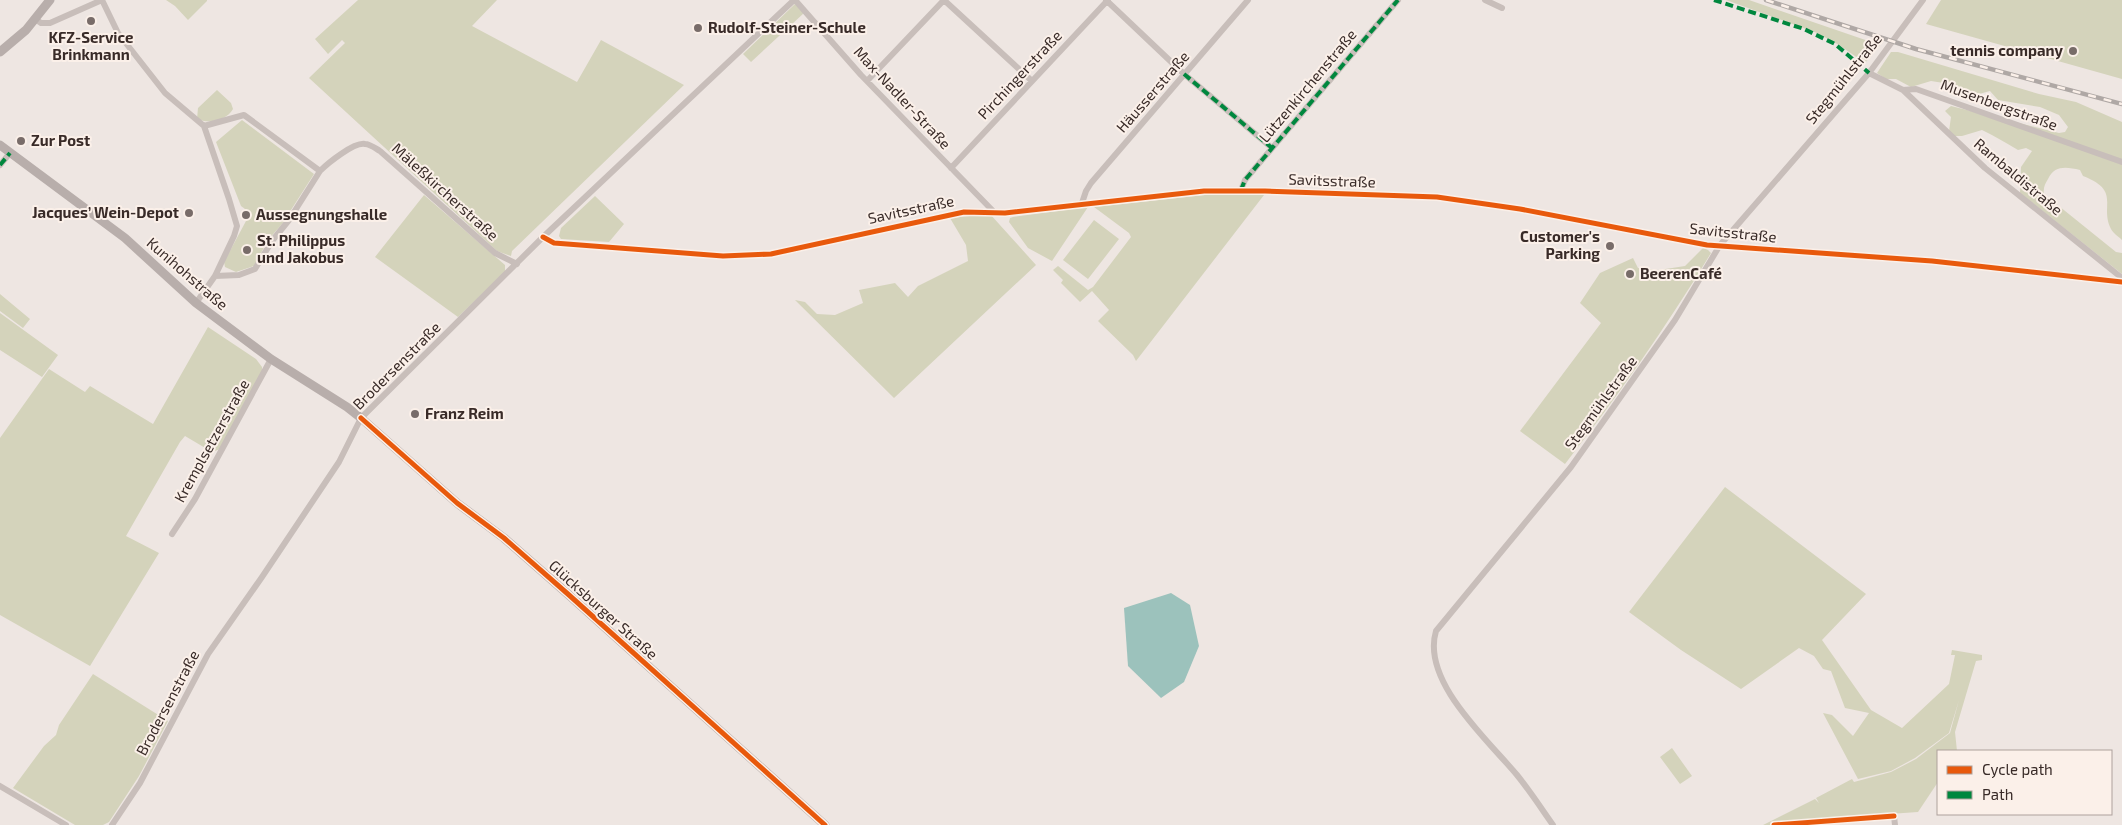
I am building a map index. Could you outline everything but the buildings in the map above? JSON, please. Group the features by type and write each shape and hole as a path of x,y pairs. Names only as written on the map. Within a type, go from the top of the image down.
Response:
{"street":[{"path":"0,52 36,20 50,0"},
{"path":"36,20 42,23 50,22 102,0 118,33 165,93 204,126 211,141 237,226 215,276 196,303"},
{"name":"Max-Nadler-Straße","path":"794,0 993,211"},
{"name":"Brodersenstraße","path":"112,825 140,783 208,654 262,577 338,462 361,418 543,238 794,0"},
{"path":"868,80 944,0 1032,81"},
{"path":"1107,0 1184,74 1272,148"},
{"name":"Pirchingerstraße","path":"951,168 1107,0"},
{"name":"Häusserstraße","path":"1082,203 1091,183 1248,0"},
{"name":"Lützenkirchenstraße","path":"1241,190 1244,180 1398,0"},
{"path":"1485,0 1502,8"},
{"name":"Stegmühlstraße","path":"1553,825 1519,777 1450,695 1437,669 1433,655 1432,643 1436,631 1571,467 1675,320 1720,245 1869,73 1923,0"},
{"name":"Musenbergstraße","path":"1869,73 1903,90 1916,89 2122,162"},
{"name":"Rambaldistraße","path":"1903,90 1984,168 2122,280"},
{"path":"204,126 244,115 320,171 255,269 239,275 215,276"},
{"name":"Mäleßkircherstraße","path":"320,171 336,157 362,143 368,144 380,151 495,253 517,264"},
{"name":"Kunihohstraße","path":"0,145 124,238 196,303 271,359 347,407 361,418"},
{"path":"0,164 10,153"},
{"name":"Savitsstraße","path":"543,238 554,243 723,256 772,254 933,217 964,212 993,211 1005,213 1204,190 1241,190 1437,197 1546,214 1707,245 1932,261 2122,280"},
{"name":"Kremplsetzerstraße","path":"172,534 197,496 271,359"},
{"name":"Glücksburger Straße","path":"361,418 457,503 504,538 569,595 825,825"},
{"path":"0,786 66,825"},
{"path":"1894,816 1894,825"}],"green space":[{"path":"166,0 207,1 188,20 175,6"},
{"path":"358,0 497,0 472,26 577,82 601,40 684,85 512,251 511,256 497,251 309,78 345,43 342,40 328,54 315,39"},
{"path":"1726,0 1749,0 1880,45 1865,63 1817,33"},
{"name":"tennis company","path":"1941,0 2122,0 2122,79 1926,24"},
{"path":"795,4 804,13 751,62 743,54"},
{"path":"1891,52 1898,52 2039,94 2076,102 2122,122 2122,240 2112,230 2108,221 2106,193 2102,187 2083,176 2080,170 2061,168 2054,171 2046,183 2044,194 2116,252 2122,253 2122,274 2020,193 2021,167 2032,151 2026,148 2018,150 1982,130 1962,136 1953,136 1949,131 1951,117 1945,111 1951,106 2059,133 2065,132 2068,127 2059,115 2040,107 1998,100 1990,91 1979,94 1958,90 1950,84 1931,81 1911,87 1896,79 1886,79 1877,73"},
{"path":"217,90 231,103 233,109 222,119 207,121 197,119 198,108"},
{"path":"242,120 314,174 282,224 268,240 254,266 236,272 225,267 224,262 246,221 241,218 245,209 241,206 216,142"},
{"path":"424,195 505,265 505,272 458,317 375,257"},
{"path":"1205,195 1264,195 1136,361 1133,355 1098,321 1109,310 1092,291 1080,302 1061,283 1063,280 1053,270 1058,266 1088,290 1093,287 1131,237 1129,233 1094,207"},
{"path":"595,196 624,224 609,242 561,239 559,236 561,228"},
{"path":"1088,207 1052,261 1028,248 1009,222 1010,218 1013,217"},
{"path":"990,214 1036,265 894,398 795,300 805,302 817,314 835,315 863,303 859,290 895,283 908,297 918,286 968,261 966,245 950,218"},
{"path":"1094,220 1119,239 1088,279 1063,260"},
{"path":"1703,248 1711,253 1677,308 1604,413 1565,464 1520,431 1601,323 1580,303 1600,273 1633,258 1638,268 1659,270 1685,266"},
{"path":"0,294 30,319 23,328 0,311"},
{"path":"0,313 58,355 42,377 0,350"},
{"path":"208,327 256,359 262,367 262,375 220,449 212,452 185,436 180,442 126,536 159,553 90,666 0,615 0,438 49,369 85,392 90,386 153,424"},
{"path":"1725,487 1866,594 1822,640 1871,710 1902,728 1949,684 1955,655 1951,655 1952,650 1982,655 1982,660 1976,661 1955,732 1957,750 1937,750 1937,784 1918,812 1775,822 1772,825 1763,825 1815,799 1819,803 1816,798 1852,779 1854,782 1891,772 1916,759 1950,733 1959,700 1949,733 1915,758 1891,771 1858,779 1823,713 1832,715 1853,736 1869,713 1845,708 1831,671 1823,669 1814,656 1799,648 1741,689 1681,650 1629,612"},
{"path":"93,674 168,721 139,776 109,822 103,825 75,825 13,788 44,746 56,735 59,725"},
{"path":"1672,748 1692,776 1680,784 1660,757"}],"water":[{"path":"1171,593 1190,605 1199,646 1184,682 1161,698 1128,666 1124,608"}],"railway":[{"path":"1766,0 1916,49 2122,104"}],"marked path":[{"path":"1241,190 1245,180 1398,0"},
{"path":"1714,0 1804,29 1835,44 1869,73"},
{"path":"1184,74 1272,148"},
{"path":"0,165 10,153"}],"cycle path":[{"path":"543,237 554,243 723,256 771,254 964,212 1005,213 1204,191 1265,191 1437,197 1520,209 1707,245 1932,261 2122,282"},
{"path":"361,418 457,503 504,538 569,595 825,825"},
{"path":"1774,825 1894,816"}],"place":[{"name":"KFZ-Service Brinkmann","path":"91,21"},
{"name":"Rudolf-Steiner-Schule","path":"698,28"},
{"name":"tennis company","path":"2073,51"},
{"name":"Zur Post","path":"21,141"},
{"name":"Jacques’ Wein-Depot","path":"189,213"},
{"name":"Aussegnungshalle","path":"246,215"},
{"name":"Customer's Parking","path":"1610,246"},
{"name":"St. Philippus und Jakobus","path":"247,250"},
{"name":"BeerenCafé","path":"1630,274"},
{"name":"Franz Reim","path":"415,414"}]}
